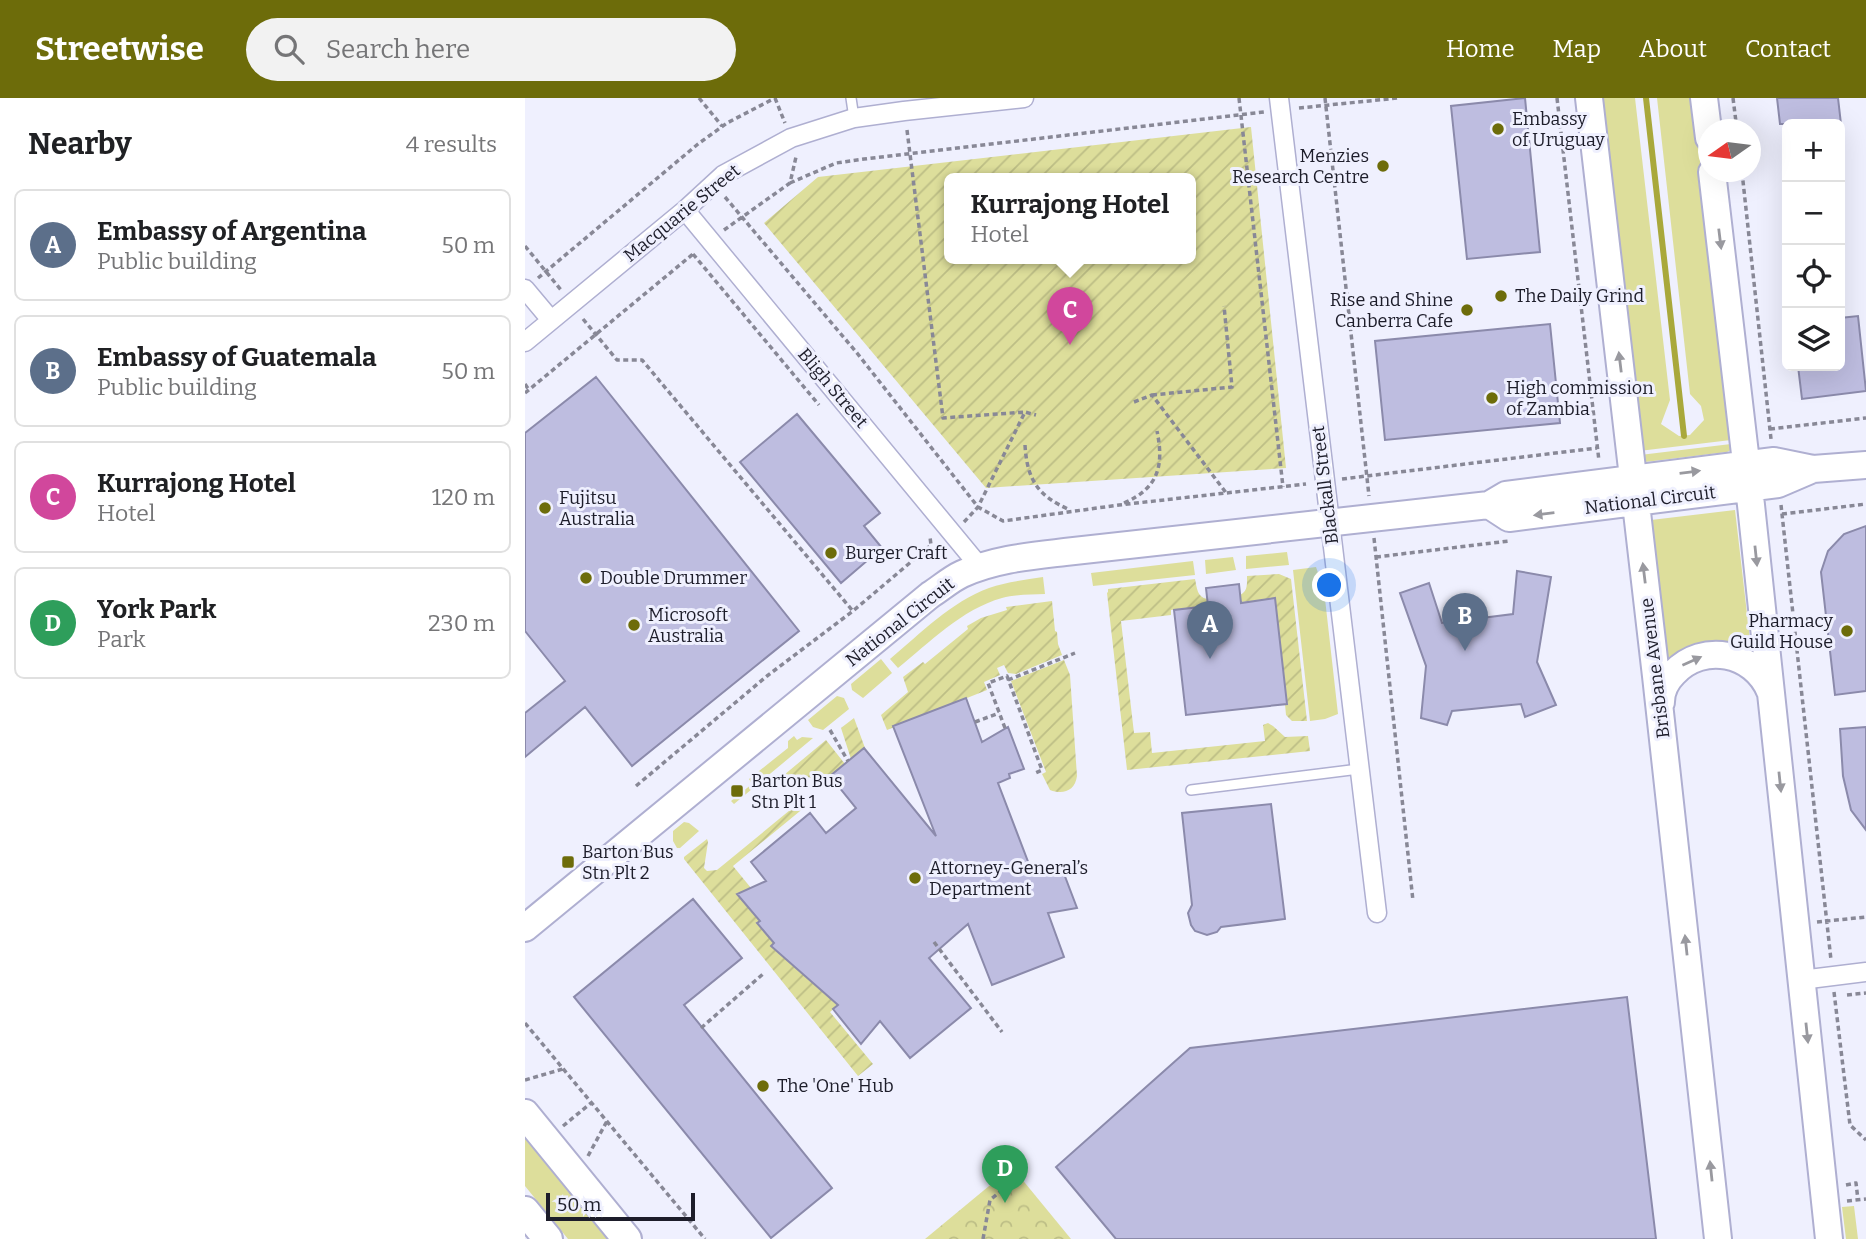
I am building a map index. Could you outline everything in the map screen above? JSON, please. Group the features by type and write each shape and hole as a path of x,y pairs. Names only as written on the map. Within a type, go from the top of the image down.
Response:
{"main road":[{"name":"Brisbane Avenue","path":"1589,98 1719,1239"},
{"path":"1704,98 1707,119"},
{"path":"1713,182 1748,476 1829,1239"},
{"name":"National Circuit","path":"525,928 930,595 953,579 981,567 1023,557 1489,505 1506,495 1635,491 1748,476 1774,461 1813,469 1866,465"},
{"path":"1661,715 1661,696 1669,678 1683,664 1710,654 1729,655 1747,663 1761,676 1771,693"},
{"path":"525,1114 627,1239"},
{"path":"525,1211 548,1239"}],"street":[{"name":"Macquarie Street","path":"525,342 685,210 723,175 791,138 854,118 1024,98"},
{"name":"Blackall Street","path":"1280,104 1377,913"},
{"name":"Bligh Street","path":"685,210 981,567"},
{"path":"525,289 551,320"},
{"path":"1801,980 1866,972"}],"lane":[{"path":"851,98 854,118"},
{"path":"1191,790 1359,769"}],"path":[{"path":"699,98 722,126"},
{"path":"525,246 546,272 722,126 775,98"},
{"path":"1239,98 1283,487"},
{"path":"1325,98 1413,901"},
{"path":"525,393 710,240 790,183 836,163 1241,116 1280,104 1326,105 1398,98"},
{"path":"1557,98 1598,459"},
{"path":"1734,98 1736,119"},
{"path":"904,111 943,418 1025,412 1036,415"},
{"path":"790,183 797,154"},
{"path":"1743,182 1771,435"},
{"path":"714,184 857,353 978,507 1003,521 1304,484"},
{"path":"693,254 825,411"},
{"path":"1134,402 1152,395 1232,387 1224,306"},
{"path":"596,335 617,360 642,360 853,611"},
{"path":"525,384 530,390"},
{"path":"1152,395 1227,494"},
{"path":"968,519 978,507 1025,412"},
{"path":"1770,429 1866,418"},
{"path":"1119,505 1141,493 1157,473 1161,451 1157,431"},
{"path":"1025,445 1026,462 1040,492 1053,503 1073,511"},
{"path":"1341,480 1597,448"},
{"path":"1781,501 1831,959"},
{"path":"1782,514 1866,504"},
{"path":"930,537 930,545"},
{"path":"1376,557 1512,541"},
{"path":"636,786 767,676 853,611 930,545 937,543"},
{"path":"1008,680 1075,653"},
{"path":"1005,728 988,683 1007,676 1042,770 1033,774"},
{"path":"975,722 999,713"},
{"path":"830,730 848,761"},
{"path":"1811,922 1866,917"},
{"path":"934,942 1002,1032"},
{"path":"701,1028 763,975"},
{"path":"1834,988 1850,1125 1866,1140"},
{"path":"1835,997 1866,993"},
{"path":"525,1023 705,1239"},
{"path":"525,1080 563,1069"},
{"path":"556,1119 562,1126 591,1103"},
{"path":"585,1160 607,1121"},
{"path":"983,1239 990,1200 1024,1172"},
{"path":"1839,1185 1856,1183 1858,1200"},
{"path":"1842,1202 1866,1199"}],"green space":[{"path":"1599,98 1635,98 1670,400 1661,424 1679,436 1690,435 1704,420 1701,406 1690,394 1657,98 1693,98 1698,143 1698,182 1702,182 1731,440 1639,451"},
{"path":"1251,127 1286,468 986,488 764,223 818,177"},
{"path":"1731,444 1731,450 1727,452 1645,462 1641,461 1640,455"},
{"path":"1735,510 1752,657 1668,668 1651,520"},
{"path":"1287,552 1289,565 1246,569 1246,556"},
{"path":"1233,557 1236,570 1206,574 1205,560"},
{"path":"1193,561 1195,575 1093,586 1091,573"},
{"path":"1316,567 1324,590 1338,714 1310,721 1293,570"},
{"path":"1279,574 1291,579 1307,721 1292,721 1286,715 1275,599 1241,602 1240,595 1246,589 1247,576"},
{"path":"1043,577 1045,594 1012,596 987,603 960,618 898,668 890,659 937,619 975,594 1002,584"},
{"path":"1195,579 1198,592 1207,599 1208,606 1171,610 1171,615 1121,621 1134,733 1150,732 1152,753 1265,741 1263,725 1268,723 1285,737 1308,736 1310,751 1127,770 1108,589"},
{"path":"1052,601 1055,631 1062,655 1016,674 1008,673 1004,665 997,668 1000,675 984,682 987,690 887,730 881,715 908,692 903,677 923,662 925,664 968,629 967,626 981,618 1007,610 1006,607"},
{"path":"881,659 892,673 863,698 852,690 851,684"},
{"path":"1064,660 1070,675 1077,776 1068,791 1059,792 1050,790 1042,774 1046,772 1011,681"},
{"path":"837,696 844,698 849,709 823,730 813,727 808,720"},
{"path":"854,718 865,748 851,759 841,728"},
{"path":"794,736 797,740 802,737 813,738 734,804 731,801 752,784 749,779 788,748 788,741"},
{"path":"826,740 845,764 826,779 784,775"},
{"path":"801,801 805,807 733,866 751,888 738,894 760,921 757,923 764,931 800,922 771,946 826,994 845,999 830,1012 873,1064 858,1076 684,859 707,839 704,868 707,871 717,870"},
{"path":"684,822 699,831 677,848 673,841 673,831"},
{"path":"525,1130 614,1239 568,1239 525,1186"},
{"path":"1012,1167 1071,1239 925,1239"},
{"path":"1854,1206 1858,1239 1846,1239 1842,1207"}],"building":[{"path":"1525,98 1540,252 1467,259 1451,106"},
{"path":"1777,98 1838,98 1840,119 1782,119 1780,124"},
{"path":"1858,316 1866,391 1802,399 1799,371 1845,371 1845,317"},
{"path":"1550,324 1560,423 1385,440 1375,341"},
{"path":"596,377 799,631 632,766 585,707 525,757 525,713 565,681 525,631 525,433"},
{"path":"797,414 880,513 864,526 882,548 841,583 740,462"},
{"name":"Pharmacy Guild House","path":"1866,526 1866,691 1835,695 1821,572 1828,551 1844,534"},
{"path":"1517,571 1551,577 1537,662 1556,705 1525,717 1521,704 1452,711 1447,725 1421,718 1426,666 1400,593 1429,583 1442,623 1513,614"},
{"path":"1239,584 1241,603 1275,598 1287,704 1186,715 1174,610 1208,606 1206,588"},
{"name":"Attorney-General’s Department","path":"966,698 982,742 1008,727 1024,769 1009,774 1010,778 998,783 1032,872 1044,867 1046,871 1061,866 1077,908 1048,913 1064,957 992,985 968,924 929,958 971,1008 910,1058 880,1021 861,1044 833,1009 838,1005 771,946 774,943 757,923 760,921 737,894 766,881 751,862 810,813 826,833 856,808 830,776 864,748 936,836 893,726"},
{"path":"1866,727 1866,830 1851,810 1843,776 1840,729"},
{"path":"1271,804 1285,919 1221,927 1217,932 1207,935 1195,931 1188,913 1192,905 1182,813"},
{"path":"693,899 742,958 684,1005 832,1188 771,1238 574,997"},
{"path":"1627,997 1656,1239 1116,1239 1056,1167 1190,1048"}],"waterway":[{"path":"1646,98 1684,436"}],"place":[{"name":"Embassy of Uruguay","path":"1498,129"},
{"name":"Menzies Research Centre","path":"1383,166"},
{"name":"The Daily Grind","path":"1501,296"},
{"name":"Rise and Shine Canberra Cafe","path":"1467,310"},
{"name":"Kurrajong Hotel","path":"1070,345"},
{"name":"High commission of Zambia","path":"1492,398"},
{"name":"Fujitsu Australia","path":"545,508"},
{"name":"Burger Craft","path":"831,553"},
{"name":"Double Drummer","path":"586,578"},
{"name":"Microsoft Australia","path":"634,625"},
{"name":"Pharmacy Guild House","path":"1847,631"},
{"name":"Embassy of Guatemala","path":"1465,651"},
{"name":"Embassy of Argentina","path":"1210,659"},
{"name":"Barton Bus Stn Plt 1","path":"737,791"},
{"name":"Barton Bus Stn Plt 2","path":"568,862"},
{"name":"Attorney-General’s Department","path":"915,878"},
{"name":"The 'One' Hub","path":"763,1086"},
{"name":"York Park","path":"1005,1203"}]}
